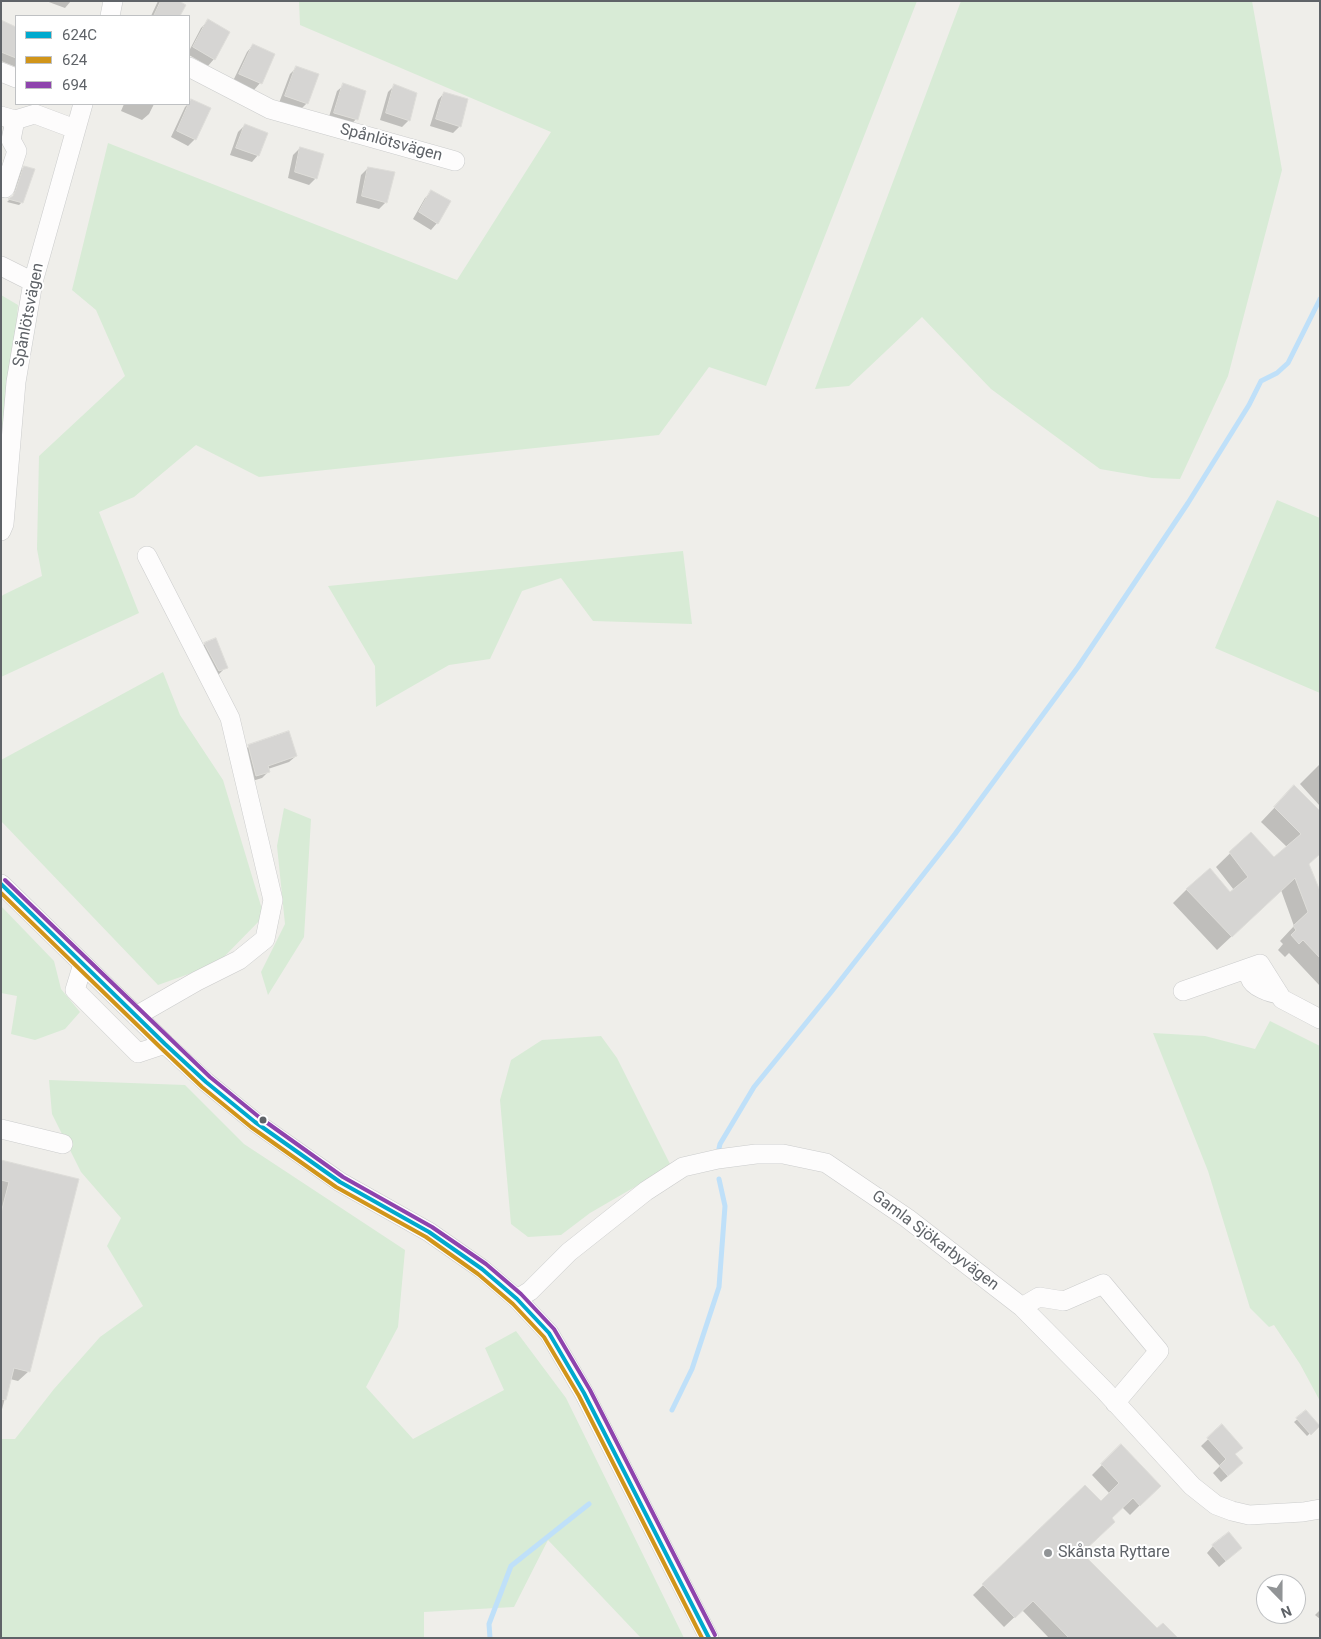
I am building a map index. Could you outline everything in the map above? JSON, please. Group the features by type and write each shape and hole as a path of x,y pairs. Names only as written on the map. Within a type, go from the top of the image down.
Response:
{"street":[{"path":"110,15 113,1"},
{"name":"Spånlötsvägen","path":"190,68 270,109 455,160"},
{"path":"1,72 15,78"},
{"name":"Spånlötsvägen","path":"1,531 4,524 16,382 33,282 83,105"},
{"path":"5,188 17,151 11,140 8,118 34,109 75,129"},
{"path":"1,266 33,282"},
{"path":"136,1016 197,980 240,960 265,939 273,900 230,718 147,556"},
{"path":"1,884 206,1082 255,1122 340,1182 428,1232 482,1269 517,1299 549,1333 579,1385 709,1638"},
{"path":"83,964 75,990 102,1019 138,1053 165,1044"},
{"path":"1183,991 1257,965 1282,999 1320,1019"},
{"path":"1,1129 63,1144"},
{"name":"Gamla Sjökarbyvägen","path":"517,1299 530,1290 569,1252 646,1191 683,1167 756,1154 783,1154 826,1163 907,1218 1022,1307 1104,1390 1192,1486 1216,1505 1249,1515 1303,1512 1320,1509"},
{"path":"1022,1307 1039,1297 1064,1301 1103,1284 1159,1351 1115,1403"}],"green space":[{"path":"299,1 917,1 766,386 709,367 659,435 259,477 196,445 134,497 99,512 139,613 1,677 1,597 42,576 37,549 39,456 125,376 96,310 72,290 108,143 457,280 551,132 300,25"},
{"path":"961,1 1252,1 1282,170 1228,376 1180,479 1152,478 1100,469 991,389 922,317 849,386 815,389"},
{"path":"1,295 18,305 1,490"},
{"path":"1277,500 1320,518 1320,693 1215,648"},
{"path":"683,551 692,624 593,621 561,578 522,591 490,659 449,665 376,707 375,666 328,586"},
{"path":"163,672 180,715 223,780 264,916 217,964 158,985 1,821 1,760"},
{"path":"284,808 311,819 304,937 268,995 261,972 285,924 277,846"},
{"path":"1,906 54,961 61,989 80,1012 65,1029 35,1040 11,1034 17,996 1,993"},
{"path":"1270,1021 1320,1046 1320,1401 1300,1364 1274,1325 1269,1327 1250,1308 1208,1171 1153,1033 1205,1036 1255,1049"},
{"path":"601,1036 617,1058 671,1166 590,1213 561,1235 528,1237 511,1224 500,1100 511,1060 542,1040"},
{"path":"49,1080 185,1085 244,1144 405,1250 398,1327 366,1387 413,1439 504,1390 485,1348 516,1331 566,1398 684,1638 641,1638 548,1540 514,1607 424,1612 424,1638 1,1638 1,1439 15,1439 54,1389 100,1337 143,1306 107,1246 121,1218 81,1172 52,1114"}],"building":[{"path":"161,1 179,1 186,5 181,15 154,15"},
{"path":"208,19 230,32 215,60 193,47"},
{"path":"1,20 15,27 15,58 1,52"},
{"path":"253,44 275,54 262,84 239,74"},
{"path":"296,66 319,74 308,104 285,96"},
{"path":"343,83 366,91 358,120 334,113"},
{"path":"394,84 417,93 410,121 386,113"},
{"path":"444,92 468,99 461,127 436,119"},
{"path":"191,99 211,108 196,140 177,131"},
{"path":"245,124 268,133 259,156 236,148"},
{"path":"300,147 324,154 317,179 295,172"},
{"path":"24,166 35,169 23,203 8,199 15,192"},
{"path":"368,167 395,172 387,203 362,196"},
{"path":"431,190 451,201 438,224 419,212"},
{"path":"216,638 228,668 219,671 204,643"},
{"path":"289,731 297,756 268,766 270,772 256,776 248,745"},
{"path":"1294,785 1320,811 1320,854 1309,864 1320,891 1320,958 1303,940 1299,944 1291,935 1296,930 1293,926 1308,912 1295,878 1232,937 1186,889 1210,868 1230,892 1248,877 1229,852 1251,832 1274,857 1301,834 1274,807"},
{"path":"1,1160 79,1179 30,1372 14,1368 6,1400 1,1399 1,1213 9,1182 1,1180"},
{"path":"1306,1410 1320,1426 1311,1435 1296,1418"},
{"path":"1222,1424 1243,1448 1235,1454 1243,1463 1228,1476 1219,1466 1226,1459 1207,1438"},
{"path":"1121,1444 1161,1486 1140,1506 1133,1498 1112,1518 1115,1522 1082,1553 1157,1628 1163,1623 1178,1638 1069,1638 1033,1601 1015,1618 982,1584 1085,1485 1101,1501 1119,1483 1101,1464"},
{"path":"1229,1532 1242,1548 1226,1561 1212,1545"}],"waterway":[{"path":"718,1153 720,1144 754,1087 955,834 1078,667 1188,503 1249,405 1261,381 1277,373 1288,363 1320,299"},
{"path":"672,1410 692,1369 719,1287 725,1206 719,1179"},
{"path":"490,1638 489,1624 511,1566 589,1504"}],"transit line":[{"name":"694","path":"5,880 210,1077 259,1117 343,1177 432,1227 486,1264 521,1294 554,1329 590,1390 715,1635"},
{"name":"624C","path":"1,884 206,1082 255,1122 340,1182 429,1232 482,1269 517,1299 549,1333 584,1393 709,1638"},
{"name":"624","path":"1,893 202,1087 251,1127 336,1187 426,1237 478,1274 513,1304 544,1337 579,1396 702,1638"}],"place":[{"name":"Skånsta Ryttare","path":"1048,1553"}]}
